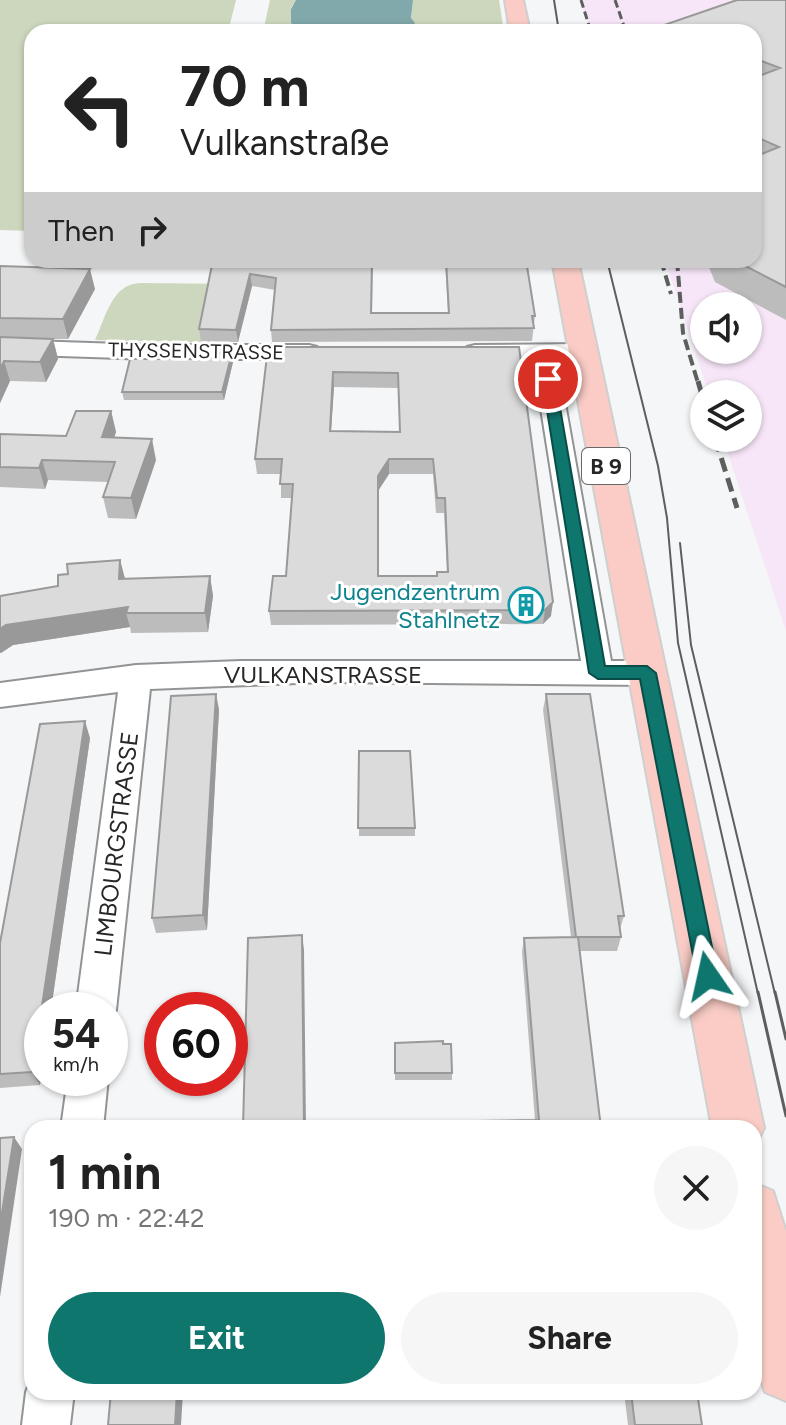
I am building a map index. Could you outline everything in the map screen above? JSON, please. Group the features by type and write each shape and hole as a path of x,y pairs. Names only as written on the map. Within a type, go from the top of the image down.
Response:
{"main road":[{"path":"514,0 518,24"},
{"name":"B 9","path":"567,268 736,1120"},
{"path":"762,1250 786,1371"}],"street":[{"name":"THYSSENSTRASSE","path":"0,347 151,352 336,352"},
{"path":"544,351 598,673"},
{"path":"448,352 583,351"},
{"name":"VULKANSTRASSE","path":"0,695 136,677 251,673 647,673"},
{"name":"LIMBOURGSTRASSE","path":"98,992 136,677"},
{"path":"83,1120 86,1096"},
{"path":"46,1425 49,1400"}],"shaded area":[{"path":"580,0 786,0 786,631 728,452 762,452 762,380 704,380 699,364 762,364 762,292 690,292 690,336 668,268 762,268 762,24 588,24"}],"green space":[{"path":"0,0 236,0 230,24 24,24 24,231 0,230"},
{"path":"270,0 296,0 291,8 292,24 265,24"},
{"path":"413,0 499,0 503,24 407,24 411,19"},
{"path":"230,284 218,343 95,340 117,295 131,285"}],"water":[{"path":"296,0 413,0 411,18 415,23 292,24 291,9"}],"building":[{"path":"737,0 786,0 786,287 749,268 762,268 762,154 779,147 762,140 762,75 780,68 762,61 762,24 667,24"},
{"path":"0,266 90,269 63,319 0,318"},
{"path":"211,268 372,268 371,313 449,313 446,268 527,268 535,316 532,316 534,328 271,330 276,278 250,274 236,330 199,329"},
{"path":"0,337 53,339 40,362 4,361 0,369"},
{"path":"268,347 519,347 553,602 545,610 269,611 273,576 286,576 293,484 280,484 282,459 255,459","holes":["333,372 398,373 400,432 330,431","389,459 433,459 437,498 445,498 448,572 437,572 437,576 378,576 378,476"]},
{"path":"195,353 232,353 222,392 122,392 130,359 194,359"},
{"path":"76,411 111,411 102,437 152,439 131,498 103,497 115,462 42,460 39,468 0,467 0,434 66,436"},
{"path":"120,560 119,579 210,576 205,613 126,613 128,607 6,625 0,629 0,596 58,586 58,575 68,574 67,564"},
{"path":"216,694 203,915 152,918 171,696"},
{"path":"546,694 590,694 624,916 618,916 621,937 578,937 600,1120 539,1120 524,938 576,937"},
{"path":"85,721 44,992 24,992 24,1072 0,1074 0,943 40,724"},
{"path":"359,751 410,751 415,828 358,828"},
{"path":"302,935 304,1120 243,1120 244,1096 248,1096 248,938"},
{"path":"443,1041 443,1044 451,1044 452,1073 395,1073 395,1043"},
{"path":"14,1137 0,1225 0,1138"},
{"path":"110,1400 177,1400 175,1425 108,1425"},
{"path":"632,1400 698,1400 702,1425 635,1425"}],"tram line":[{"path":"554,0 558,24"},
{"path":"609,268 658,466 667,518 678,643 758,994"},
{"path":"680,543 691,645 775,994"},
{"path":"758,992 786,1116"},
{"path":"775,992 786,1039"}],"railway":[{"path":"581,0 588,24"},
{"path":"615,0 623,24"},
{"path":"663,268 671,294"},
{"path":"678,268 683,333 697,380"},
{"path":"719,452 737,508"}],"place":[{"name":"Jugendzentrum Stahlnetz","path":"526,605"}],"route":[{"path":"548,379 598,673 647,673 708,976"}]}
